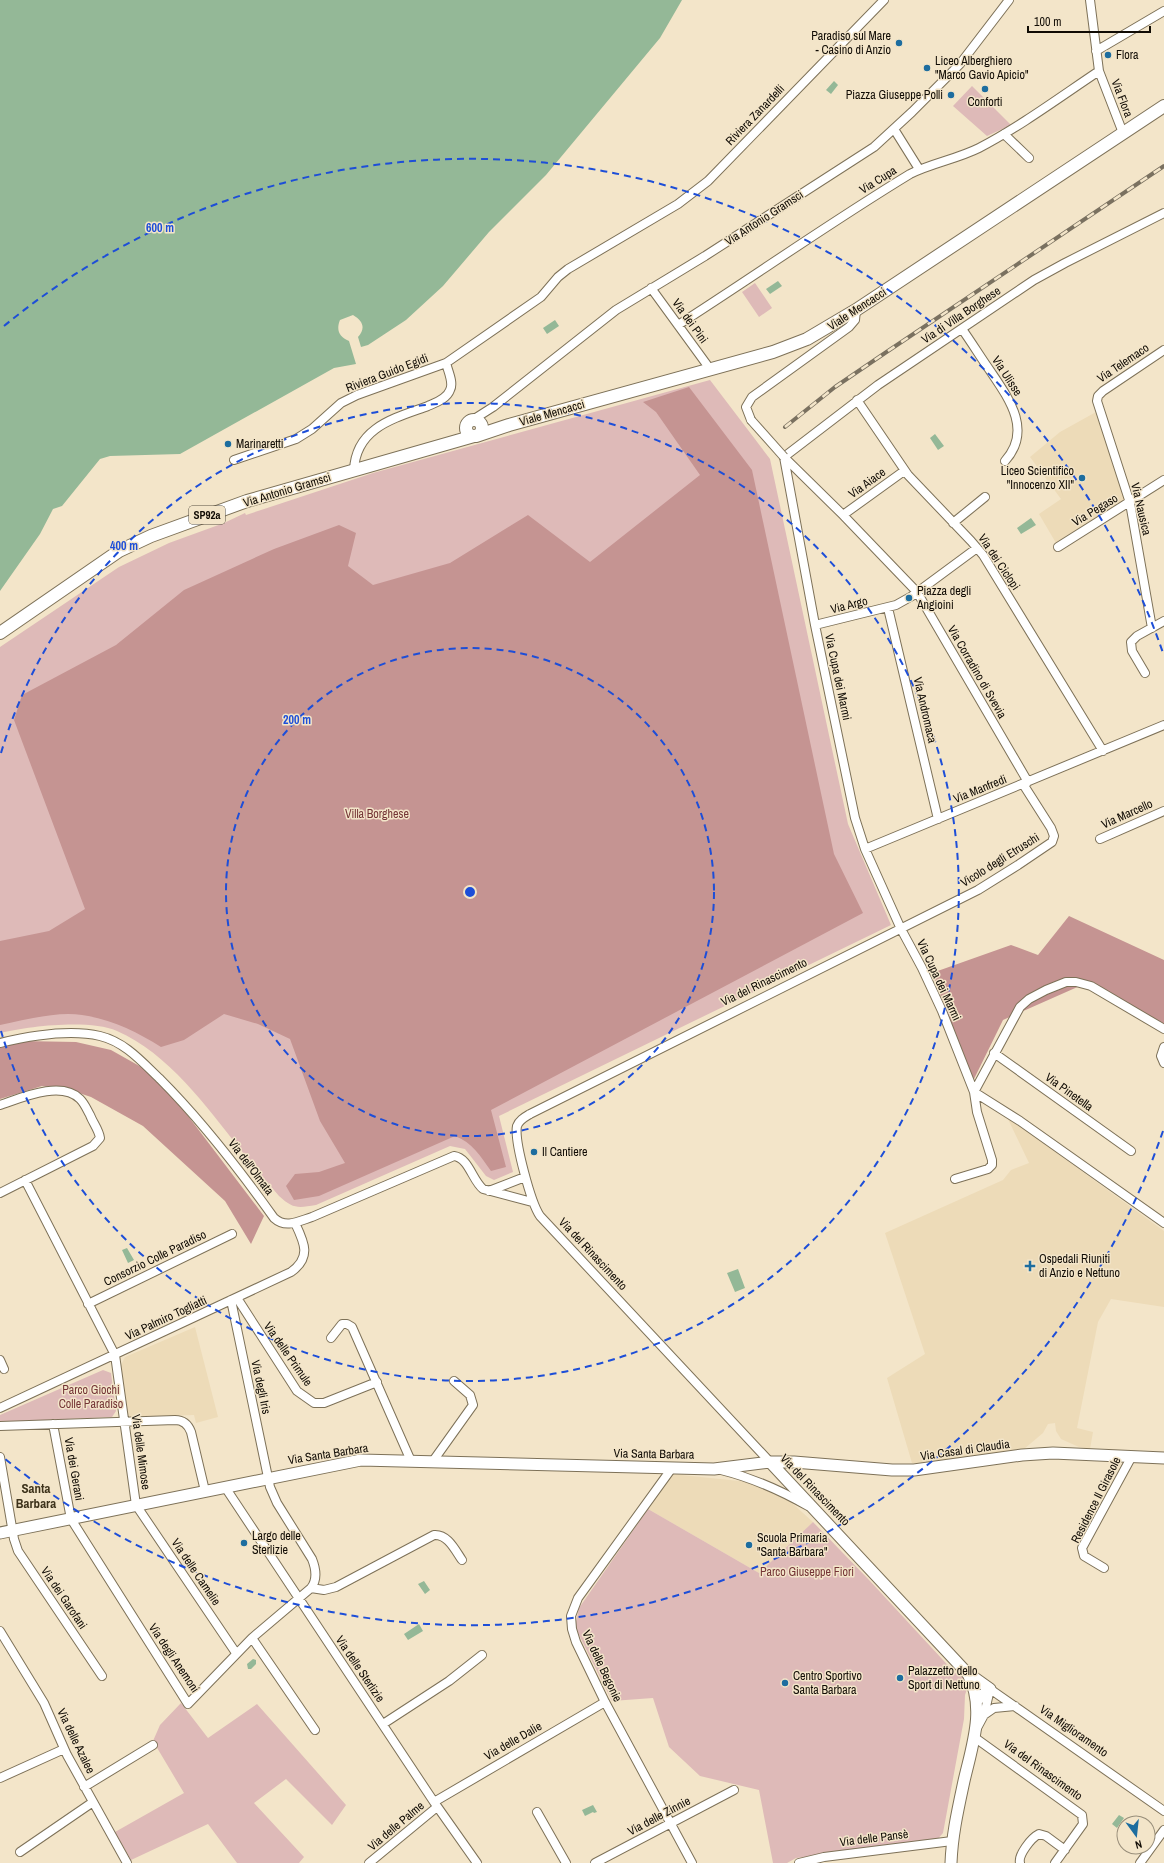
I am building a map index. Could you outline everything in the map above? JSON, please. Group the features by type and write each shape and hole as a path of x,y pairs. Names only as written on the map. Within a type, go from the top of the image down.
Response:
{"main road":[{"name":"Viale Mencacci","path":"475,436 509,425 797,344 856,310 1164,106"},
{"name":"Viale Mencacci","path":"475,423 509,425"},
{"name":"Via Antonio Gramsci","path":"436,446 475,423"},
{"path":"475,423 482,432 475,436"},
{"name":"Via Antonio Gramsci","path":"0,633 119,552 151,536 247,501 475,436"}],"street":[{"name":"Riviera Zanardelli","path":"631,231 678,204 702,186 884,0"},
{"name":"Via Antonio Gramsci","path":"475,423 610,314 704,256 876,145 960,64 1009,0"},
{"name":"Via Flora","path":"1090,0 1099,71 1123,133"},
{"path":"1096,51 1164,11"},
{"name":"Via Cupa","path":"678,325 756,276 822,230 919,169 959,157 1004,134 1099,71"},
{"path":"894,129 919,169"},
{"path":"1004,134 1029,158"},
{"name":"Via di Villa Borghese","path":"784,456 857,400 1048,272 1164,212"},
{"name":"Riviera Guido Egidi","path":"234,460 296,439 312,429 341,404 357,395 446,363 544,295 558,277 568,269 631,231"},
{"name":"Via dei Pini","path":"652,288 710,369"},
{"path":"784,456 751,420 746,410 749,400 849,327 855,320 856,310"},
{"name":"Via Ulisse","path":"962,329 1005,393 1014,410 1017,424 1017,437 1015,447 1005,461"},
{"name":"Via Telemaco","path":"1097,398 1103,391 1164,350"},
{"name":"Riviera Guido Egidi","path":"354,470 355,460 359,448 377,427 387,421 436,402 447,395 451,384 446,363"},
{"name":"Via Nausica","path":"1097,398 1098,408 1130,503 1152,628"},
{"name":"Via dei Ciclopi","path":"857,400 904,471 977,548 1103,751"},
{"name":"Via Corradino di Svevia","path":"784,456 917,592 1026,783"},
{"name":"Via Cupa dei Marmi","path":"784,456 815,625 854,818 865,848 901,929 936,998 974,1092 977,1112 991,1158 992,1165 986,1170 955,1179"},
{"name":"Via Aiace","path":"843,515 904,471"},
{"name":"Via Pegaso","path":"1058,547 1130,503 1164,480"},
{"path":"953,523 985,498"},
{"path":"888,608 917,592 977,548"},
{"name":"Via Argo","path":"815,625 888,608"},
{"name":"Via Andromaca","path":"888,608 938,819"},
{"path":"1144,673 1131,645 1134,638 1164,621"},
{"name":"Via Manfredi","path":"865,848 1164,725"},
{"name":"Vicolo degli Etruschi","path":"901,929 989,884 1052,842 1054,836 1053,830 1026,783"},
{"name":"Via Marcello","path":"1100,839 1164,811"},
{"name":"Via del Rinascimento","path":"901,929 524,1118 519,1123 517,1133 525,1177 532,1202 543,1220 819,1513 968,1674 977,1700 975,1733 952,1841 951,1863"},
{"path":"1164,1030 1091,986 1073,981 1059,984 1029,999 1020,1007 974,1092 1020,1121 1164,1223"},
{"name":"Via dell'Olmata","path":"0,1043 45,1035 86,1034 102,1036 123,1046 142,1061 198,1118 236,1165 276,1220 285,1224 295,1223"},
{"path":"1164,1047 1160,1056 1164,1063"},
{"name":"Via Pinetella","path":"994,1053 1131,1151"},
{"path":"0,1105 40,1092 57,1092 73,1095 80,1099 84,1104 99,1135 99,1140 93,1146 0,1192"},
{"path":"295,1223 452,1157 461,1158 480,1186 488,1191 532,1202"},
{"path":"488,1191 525,1177"},
{"path":"25,1180 115,1355"},
{"name":"Via Palmiro Togliatti","path":"0,1408 284,1276 299,1266 304,1256 304,1248 295,1223"},
{"name":"Consorzio Colle Paradiso","path":"88,1304 232,1234"},
{"name":"Via delle Primule","path":"234,1299 294,1386 304,1397 316,1403 324,1403 377,1382"},
{"name":"Via degli Iris","path":"234,1299 268,1478 276,1503 313,1563 316,1577 311,1588"},
{"path":"331,1338 342,1324 347,1324 350,1326 412,1461"},
{"name":"Via delle Mimose","path":"115,1355 136,1505"},
{"path":"0,1360 4,1369"},
{"path":"433,1461 472,1407 473,1400 470,1395 454,1381"},
{"path":"0,1426 175,1420 185,1423 191,1432 205,1491"},
{"name":"Via dei Gerani","path":"53,1424 71,1518"},
{"name":"Via Casal di Claudia","path":"770,1462 808,1462 905,1470 944,1467 1037,1453 1082,1453 1164,1458"},
{"name":"Residence Il Girasole","path":"1104,1568 1084,1556 1082,1548 1132,1456"},
{"name":"Via dei Garofani","path":"0,1457 12,1530 21,1556 102,1676"},
{"name":"Via Santa Barbara","path":"0,1533 356,1461 433,1461 672,1468 714,1468 770,1462"},
{"name":"Via delle Begonie","path":"672,1468 578,1598 572,1610 571,1622 575,1638 605,1702 672,1823 692,1863"},
{"name":"Via Santa Barbara","path":"714,1468 746,1476 770,1486 819,1513"},
{"name":"Via delle Sterlizie","path":"225,1487 436,1804 477,1863"},
{"name":"Via delle Camelie","path":"136,1505 236,1653"},
{"name":"Via degli Anemoni","path":"71,1518 188,1704 236,1653 311,1588"},
{"path":"311,1588 324,1590 336,1587 434,1535 443,1536 447,1539 462,1560"},
{"name":"Via delle Azalee","path":"0,1631 44,1703 64,1749 127,1863"},
{"path":"252,1638 315,1730"},
{"path":"383,1724 449,1681 482,1655"},
{"name":"Via Miglioramento","path":"968,1674 1016,1706 1164,1811"},
{"path":"977,1700 990,1689"},
{"name":"Via del Rinascimento","path":"975,1733 984,1715 990,1689"},
{"name":"Via delle Dalie","path":"436,1804 605,1702"},
{"path":"984,1715 994,1708 1016,1706"},
{"name":"Via del Rinascimento","path":"975,1733 1082,1815 1083,1824 1055,1863"},
{"path":"84,1787 153,1745"},
{"path":"0,1778 64,1749"},
{"name":"Via delle Zinnie","path":"595,1863 734,1790"},
{"path":"20,1852 93,1802"},
{"name":"Via delle Palme","path":"369,1863 436,1804"},
{"path":"537,1812 566,1863"},
{"path":"1140,1863 1164,1830"},
{"path":"1020,1863 1021,1856 1034,1837 1039,1834 1046,1836 1065,1850"},
{"name":"Via delle Pansè","path":"799,1863 824,1857 952,1841"}],"shaded area":[{"path":"0,0 682,0 660,38 546,175 489,232 443,286 406,320 368,345 361,347 358,337 363,328 359,320 353,315 340,320 338,327 339,333 349,341 356,364 334,368 180,454 110,456 100,459 62,506 53,509 40,534 0,591"},
{"path":"834,81 838,85 831,94 826,90"},
{"path":"778,281 782,286 770,294 766,289"},
{"path":"555,320 559,326 547,334 543,328"},
{"name":"Liceo Scientifico \"Innocenzo XII\"","path":"1096,412 1127,501 1056,543 1039,514 1061,499 1030,457 1060,432"},
{"path":"935,434 944,446 938,450 930,438"},
{"path":"1031,518 1036,525 1021,534 1017,528"},
{"name":"Ospedali Riuniti di Anzio e Nettuno","path":"1007,1117 1164,1231 1164,1307 1111,1299 1098,1322 1077,1428 1093,1432 1090,1449 1079,1447 1061,1439 1056,1431 1055,1423 1048,1424 1043,1433 1024,1449 935,1463 912,1463 887,1378 925,1354 885,1233 1003,1180 1011,1170 1029,1163"},
{"path":"127,1248 134,1260 128,1263 122,1250"},
{"path":"738,1269 745,1288 735,1292 727,1273"},
{"path":"195,1327 218,1417 196,1423 194,1415 128,1417 120,1367 125,1357"},
{"name":"Scuola Primaria \"Santa Barbara\"","path":"672,1474 749,1482 782,1494 813,1522 759,1573 648,1509"},
{"path":"424,1581 430,1590 425,1594 418,1584"},
{"path":"419,1624 423,1631 408,1640 404,1634"},
{"path":"253,1659 256,1660 256,1664 251,1669 248,1669 247,1664"},
{"path":"593,1805 597,1812 593,1812 585,1816 582,1810"},
{"path":"1116,1819 1116,1827 1112,1824"}],"green space":[{"path":"972,86 1011,125 987,136 953,106"},
{"path":"755,283 772,308 759,317 742,292"},
{"name":"Villa Borghese","path":"710,380 770,459 848,824 891,925 499,1116 513,1172 494,1180 486,1176 465,1149 450,1146 316,1205 305,1207 292,1205 279,1196 185,1082 170,1067 136,1041 117,1031 91,1025 43,1026 0,1033 0,647 119,567 169,543 224,523 245,513 246,515 373,473"},
{"name":"Villa Borghese","path":"689,387 752,470 834,854 863,913 491,1110 506,1167 491,1171 480,1155 471,1146 455,1136 319,1196 294,1200 286,1186 295,1174 319,1172 345,1163 320,1121 290,1039 258,1024 224,1014 184,1040 161,1047 143,1036 123,1027 82,1015 52,1015 0,1025 0,941 49,931 85,909 14,720 22,695 116,645 184,590 274,549 339,525 356,533 348,566 373,585 450,563 528,515 590,562 700,475 656,412 643,402"},
{"path":"1069,916 1164,960 1164,1028 1082,985 1003,1020 973,1081 932,973 1011,945 1038,955"},
{"path":"22,1041 76,1042 111,1050 143,1068 179,1104 264,1216 251,1244 225,1201 143,1126 91,1097 67,1089 42,1086 0,1099 0,1047"},
{"name":"Parco Giochi Colle Paradiso","path":"103,1370 111,1373 116,1411 112,1417 0,1422 0,1415"},
{"name":"Centro Sportivo Santa Barbara","path":"648,1509 759,1573 813,1522 955,1673 962,1675 967,1680 968,1686 965,1695 964,1719 943,1833 936,1841 796,1858 787,1863 773,1863 759,1790 700,1776 669,1747 653,1698 612,1701 575,1627 579,1608"},
{"path":"181,1703 208,1738 257,1704 346,1805 332,1825 286,1779 254,1803 304,1857 299,1863 237,1863 208,1824 131,1860 115,1832 184,1793 153,1741 160,1725"}],"railway":[{"path":"785,427 835,387 1164,166"}],"place":[{"name":"Paradiso sul Mare - Casino di Anzio","path":"899,43"},
{"name":"Flora","path":"1108,55"},
{"name":"Liceo Alberghiero \"Marco Gavio Apicio\"","path":"927,68"},
{"name":"Conforti","path":"985,89"},
{"name":"Piazza Giuseppe Polli","path":"951,95"},
{"name":"Marinaretti","path":"228,444"},
{"name":"Liceo Scientifico \"Innocenzo XII\"","path":"1082,478"},
{"name":"Piazza degli Angioini","path":"909,598"},
{"name":"Il Cantiere","path":"534,1152"},
{"name":"Ospedali Riuniti di Anzio e Nettuno","path":"1030,1266"},
{"name":"Largo delle Sterlizie","path":"244,1543"},
{"name":"Scuola Primaria \"Santa Barbara\"","path":"749,1545"},
{"name":"Palazzetto dello Sport di Nettuno","path":"900,1678"},
{"name":"Centro Sportivo Santa Barbara","path":"785,1683"}],"district":[{"name":"Santa Barbara","path":"36,1496"}],"park label":[{"name":"Parco Giuseppe Fiori","path":"807,1572"}]}
